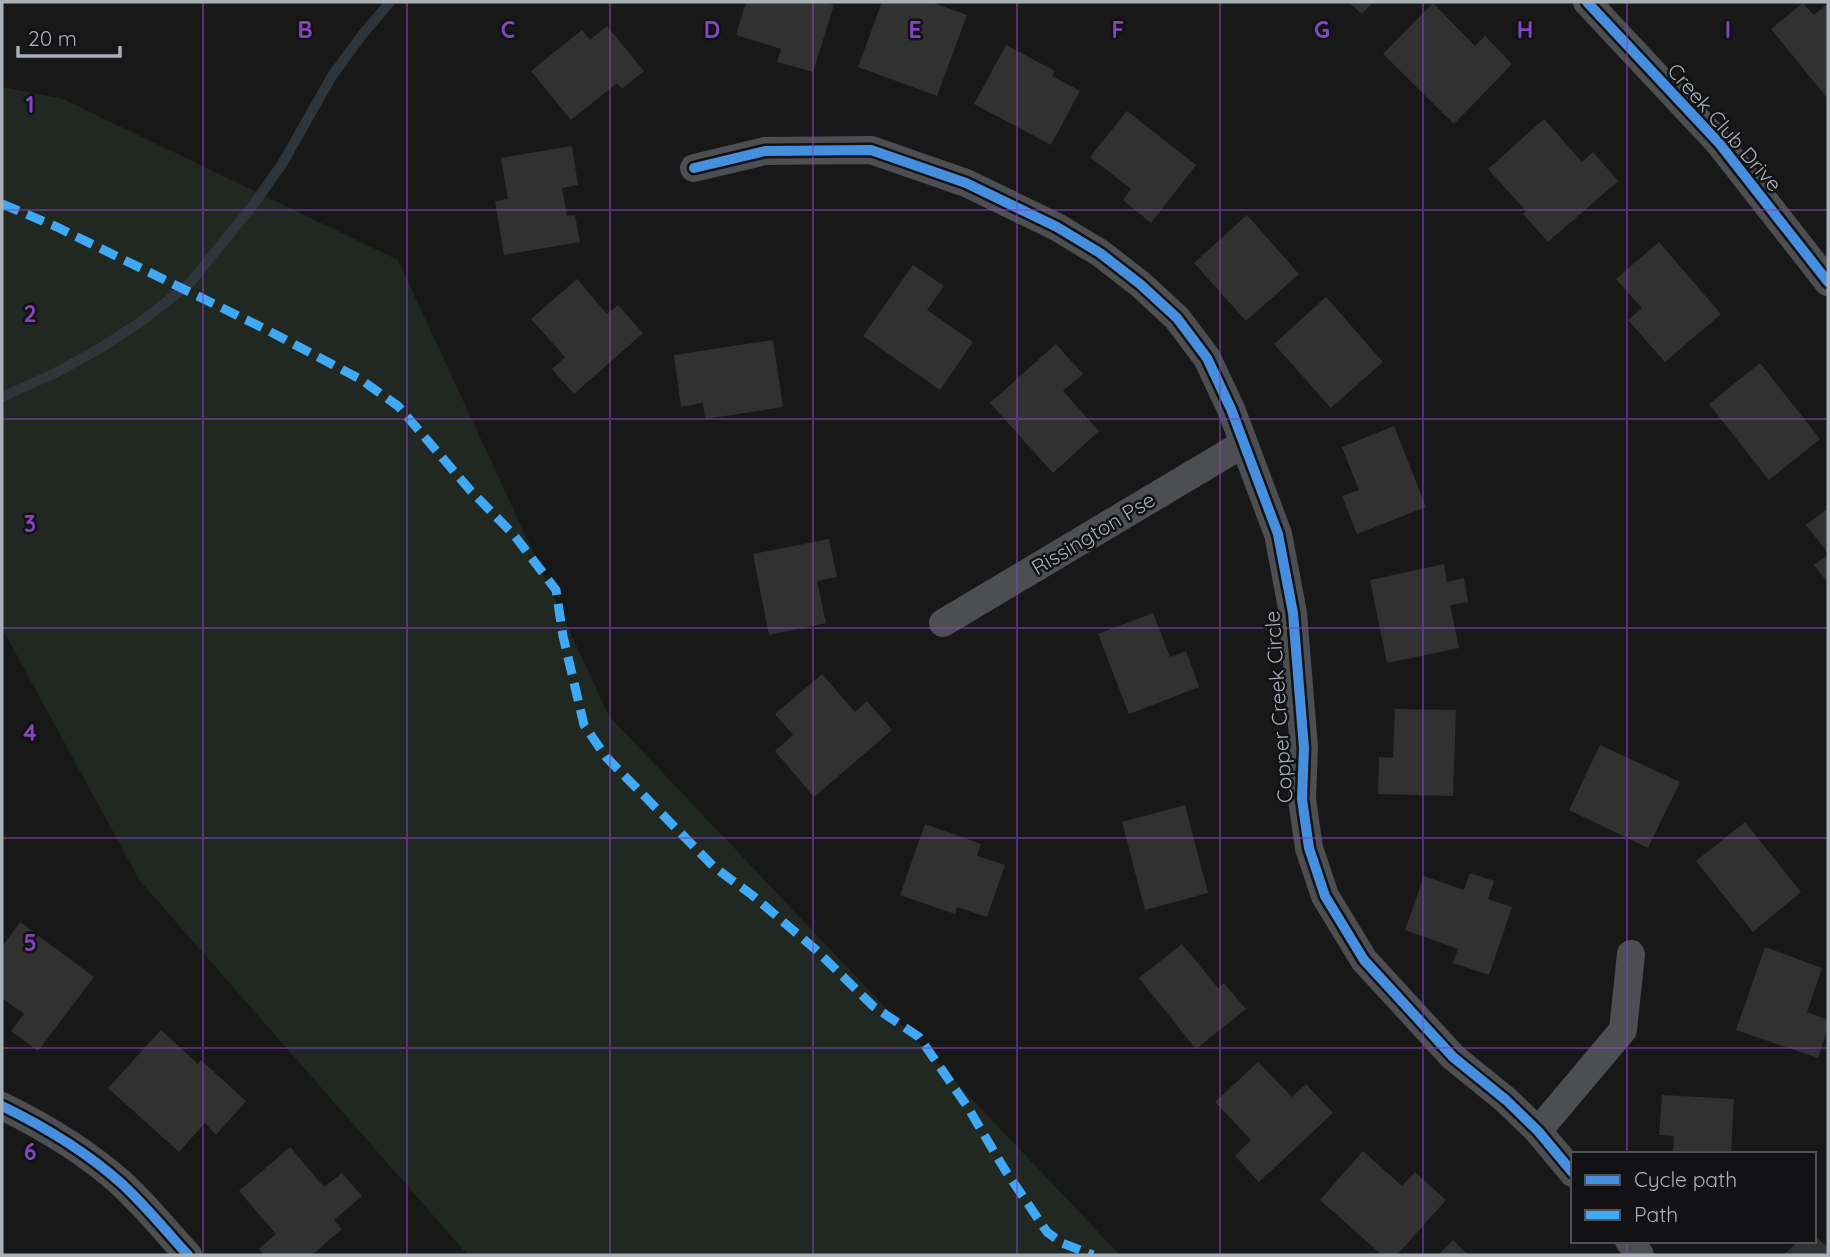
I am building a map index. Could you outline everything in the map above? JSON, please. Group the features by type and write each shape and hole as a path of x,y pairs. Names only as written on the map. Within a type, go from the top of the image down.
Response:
{"street":[{"name":"Creek Club Drive","path":"1587,2 1719,143 1828,282"},
{"name":"Copper Creek Circle","path":"694,168 765,151 871,150 943,174 1012,204 1100,253 1140,284 1177,318 1207,358 1231,409 1278,534 1293,613 1304,748 1302,799 1309,848 1325,896 1364,960 1453,1057 1506,1100 1538,1131 1571,1171"},
{"name":"Rissington Pse","path":"943,623 1243,444"},
{"path":"1538,1131 1623,1030 1631,954"},
{"path":"2,1106 40,1125 83,1152 122,1184 188,1255"}],"shaded area":[{"path":"2,87 63,99 398,260 609,716 1120,1255 468,1255 140,881 2,628"}],"building":[{"path":"746,2 823,2 834,5 813,72 777,62 781,49 736,35"},
{"path":"882,2 931,2 967,15 937,96 858,67"},
{"path":"1348,2 1373,2 1362,14"},
{"path":"1433,3 1475,46 1485,36 1512,64 1454,124 1383,54"},
{"path":"1803,3 1814,15 1828,3 1828,99 1771,29"},
{"path":"607,26 644,71 622,89 617,83 571,120 531,71 582,30 590,40"},
{"path":"1006,45 1055,71 1052,76 1080,91 1051,145 974,104"},
{"path":"1127,111 1196,165 1151,223 1123,200 1131,189 1090,157"},
{"path":"1544,119 1582,162 1593,152 1618,181 1548,242 1523,214 1526,211 1488,169"},
{"path":"572,146 578,185 562,188 567,216 575,215 580,242 504,255 495,201 508,199 501,158"},
{"path":"1247,215 1299,274 1246,321 1194,263"},
{"path":"1659,242 1721,314 1665,362 1628,320 1642,308 1616,279"},
{"path":"913,265 944,286 927,310 973,342 940,390 863,336"},
{"path":"577,279 607,314 618,305 643,333 574,394 552,369 565,357 531,319"},
{"path":"1326,297 1383,362 1331,408 1274,344"},
{"path":"773,340 783,407 705,419 703,403 681,407 674,355"},
{"path":"1056,344 1083,374 1063,391 1099,431 1053,473 990,403"},
{"path":"1760,363 1820,439 1769,480 1709,404"},
{"path":"1394,426 1426,507 1357,534 1342,496 1359,490 1342,447"},
{"path":"1828,508 1828,553 1806,525"},
{"path":"829,539 837,577 817,581 826,623 769,635 753,554"},
{"path":"1828,555 1828,583 1814,565"},
{"path":"1444,564 1447,582 1464,578 1468,602 1450,605 1459,648 1387,663 1370,580"},
{"path":"1153,613 1170,657 1186,651 1199,687 1129,714 1098,634"},
{"path":"822,674 855,712 867,701 892,730 814,797 775,751 793,735 775,714"},
{"path":"1395,709 1456,710 1453,796 1378,794 1379,757 1393,758"},
{"path":"1600,745 1680,782 1648,848 1569,810"},
{"path":"1185,805 1208,893 1145,910 1122,822"},
{"path":"1745,822 1801,892 1753,932 1696,861"},
{"path":"925,824 981,844 977,856 1005,865 987,917 957,907 955,914 900,895"},
{"path":"1470,873 1494,881 1488,899 1512,907 1489,975 1453,963 1458,949 1405,930 1424,876 1464,890"},
{"path":"20,922 94,977 38,1051 11,1031 24,1014 2,998 2,947"},
{"path":"1182,944 1218,988 1224,983 1246,1009 1196,1049 1139,978"},
{"path":"1765,947 1822,968 1807,1012 1828,1020 1818,1058 1736,1030"},
{"path":"161,1030 198,1064 201,1060 246,1101 216,1135 205,1123 179,1152 108,1088"},
{"path":"1258,1062 1292,1097 1306,1084 1333,1113 1259,1182 1235,1156 1251,1140 1215,1102"},
{"path":"1662,1095 1734,1099 1731,1152 1673,1152 1674,1136 1659,1135"},
{"path":"290,1147 324,1187 342,1173 362,1196 334,1220 342,1229 312,1255 264,1255 259,1249 276,1234 239,1191"},
{"path":"1363,1151 1402,1186 1415,1172 1446,1200 1397,1255 1382,1255 1320,1200"},
{"path":"1816,1237 1828,1248 1828,1255 1784,1255 1796,1243 1816,1243"},
{"path":"1453,1240 1468,1255 1438,1255"}],"waterway":[{"path":"2,397 99,349 142,321 190,283 253,205 282,164 332,76 390,2"}],"marked path":[{"path":"2,204 57,227 267,330 360,379 398,406 470,490 514,535 556,590 563,636 584,725 606,757 714,867 752,895 815,949 873,1006 919,1037 967,1106 1005,1170 1047,1232 1062,1243 1093,1255"}],"cycle path":[{"path":"1587,2 1719,143 1828,282"},
{"path":"694,168 765,151 871,150 966,183 1057,227 1100,253 1140,284 1177,318 1207,358 1231,409 1278,534 1293,613 1304,748 1302,799 1309,848 1325,896 1364,960 1453,1057 1506,1100 1538,1131 1571,1171"},
{"path":"2,1106 64,1140 107,1171 139,1200 188,1255"}]}
